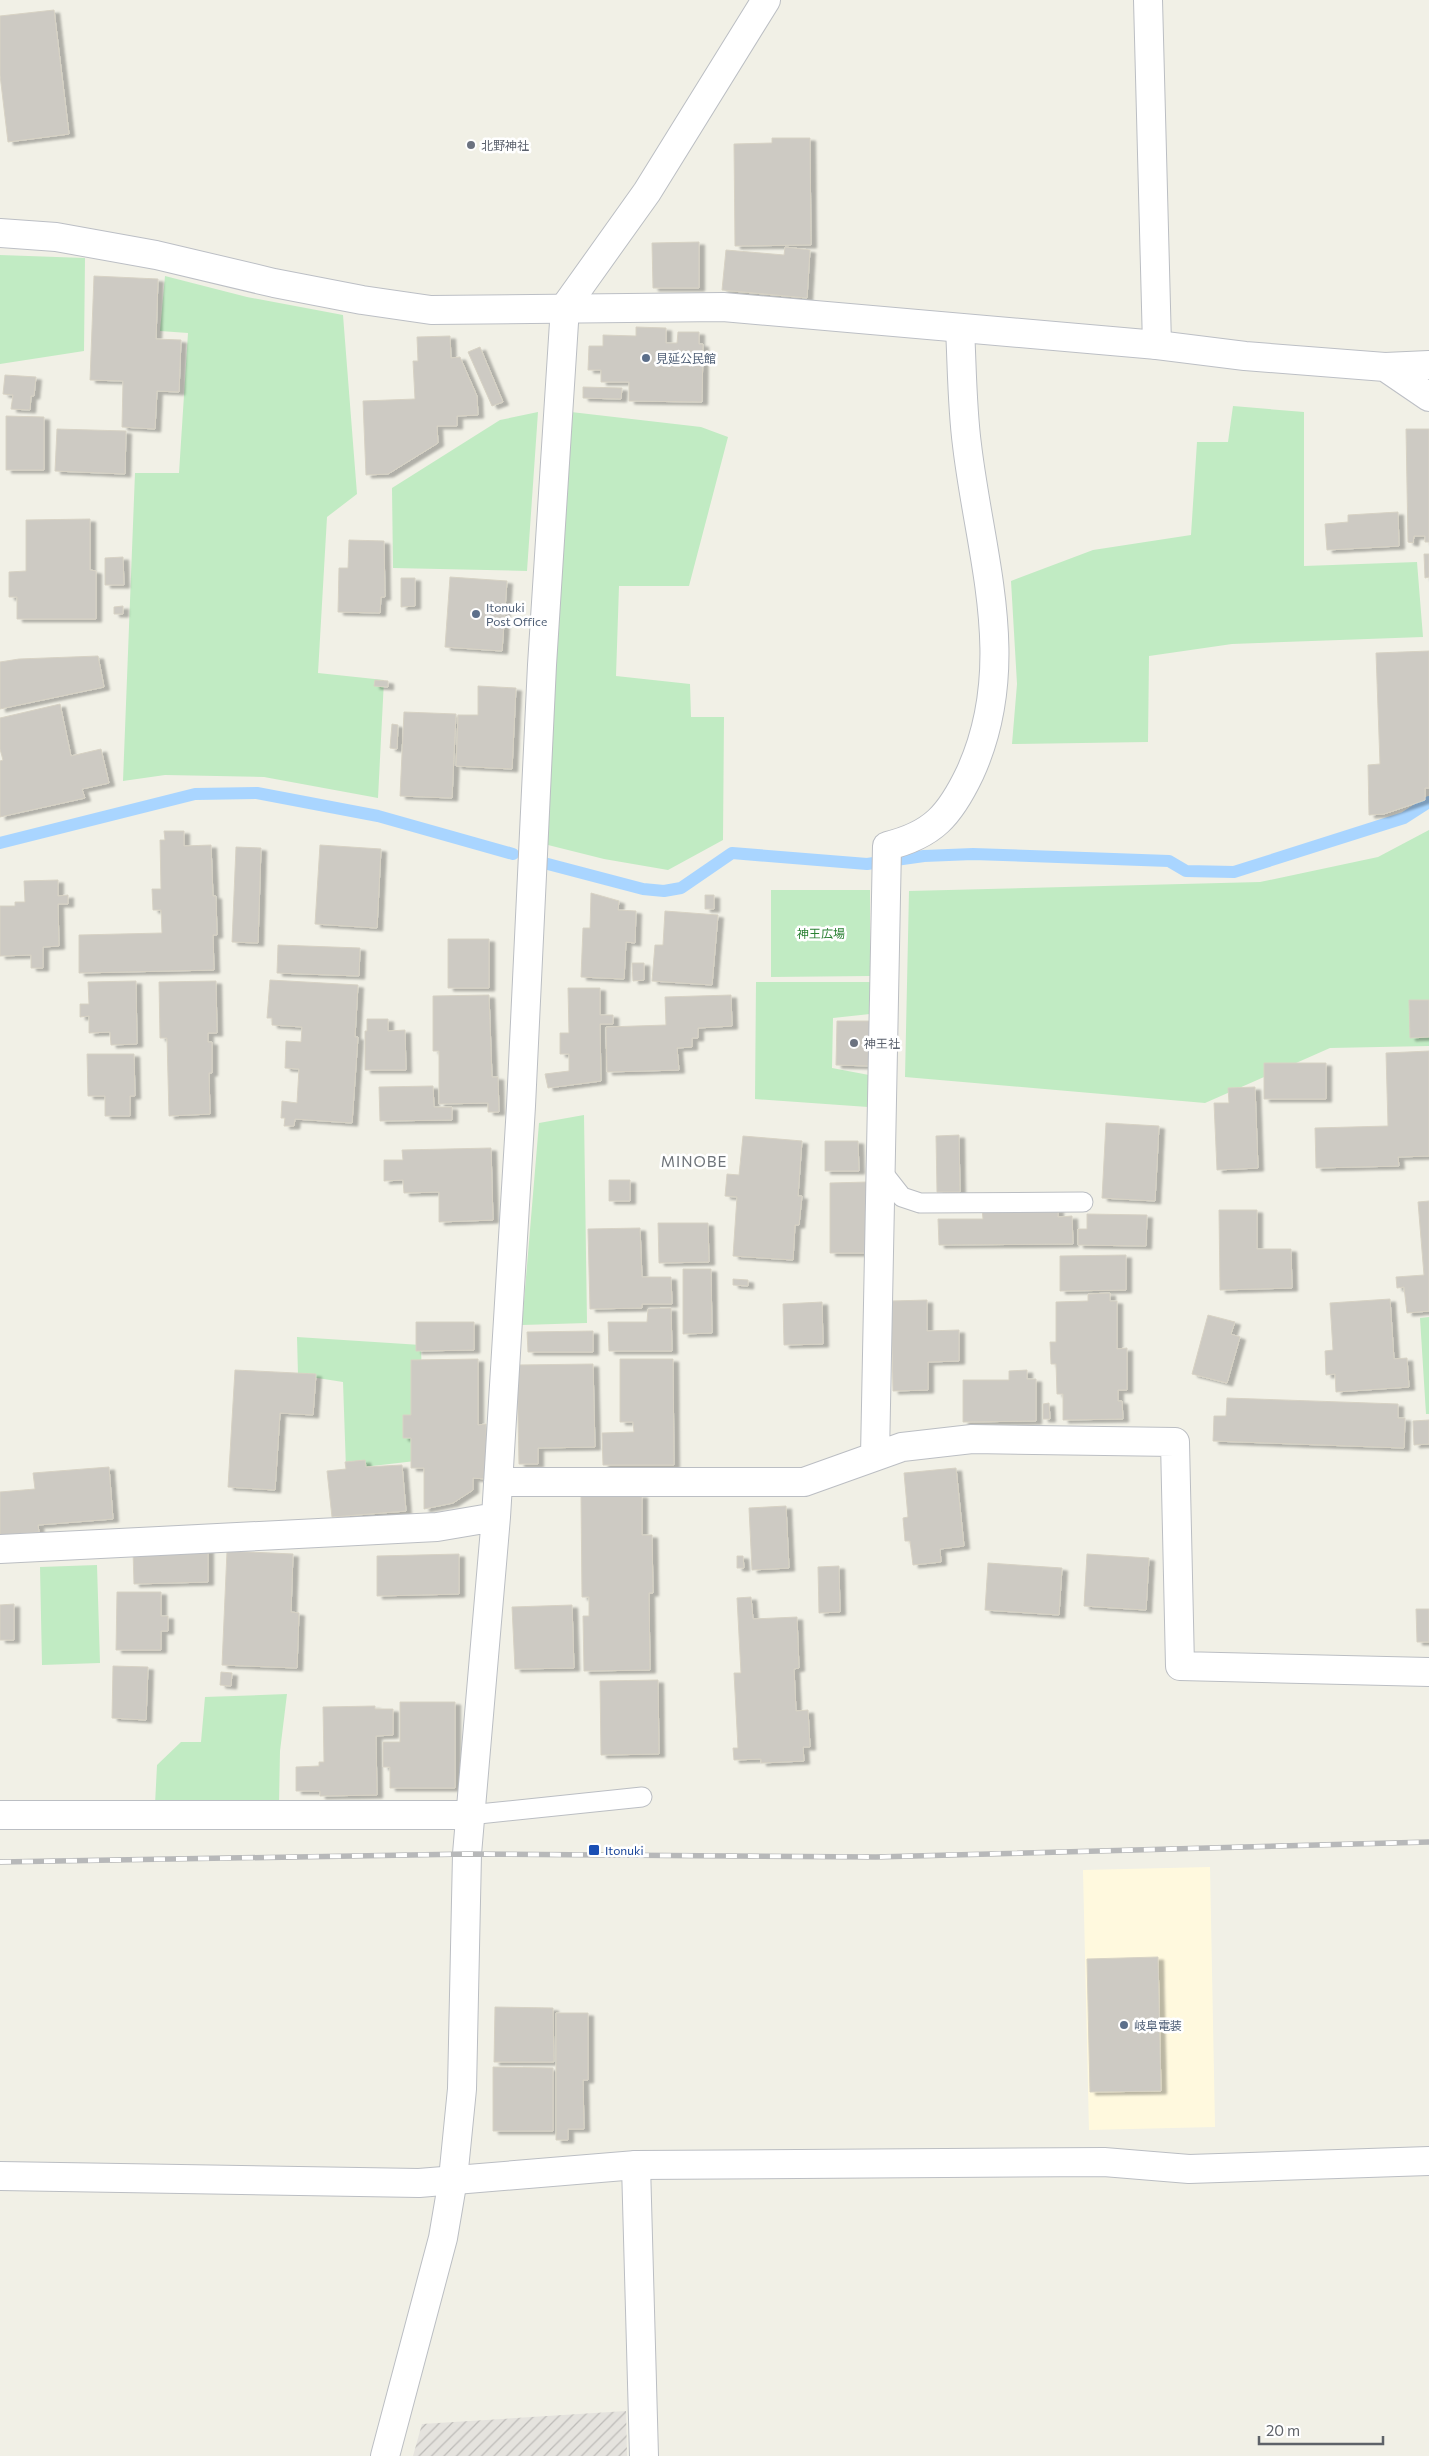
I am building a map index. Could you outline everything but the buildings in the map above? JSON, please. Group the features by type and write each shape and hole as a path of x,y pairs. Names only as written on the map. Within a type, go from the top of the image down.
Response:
{"street":[{"path":"385,2456 442,2238 453,2180 462,2089 469,1815 496,1517 520,1116 542,664 565,307 648,192 766,0"},
{"path":"1148,0 1157,344"},
{"path":"0,233 56,237 156,255 274,283 362,300 431,310 565,307 723,307 1157,344 1245,356 1385,367 1429,365"},
{"path":"875,1456 886,846 910,840 930,830 948,814 975,762 986,728 994,692 995,621 966,444 960,328"},
{"path":"1385,367 1429,397"},
{"path":"498,1482 804,1482 902,1447 972,1439 1175,1442 1180,1666 1429,1672"},
{"path":"0,1549 437,1527 496,1517"},
{"path":"0,1814 469,1815"},
{"path":"0,2176 419,2183 636,2165 1104,2162 1189,2169 1429,2161"},
{"path":"636,2165 644,2456"}],"lane":[{"path":"880,1168 902,1197 920,1203 1084,1202"},
{"path":"469,1815 642,1797"}],"shaded area":[{"path":"1210,1867 1215,2127 1089,2130 1083,1870"},
{"path":"626,2411 627,2456 413,2456 422,2424"}],"green space":[{"path":"0,255 85,258 84,351 0,364"},
{"path":"165,276 247,297 343,315 357,494 327,517 318,673 384,680 378,798 264,777 165,775 123,781 135,473 179,473 188,333 160,331"},
{"path":"1233,406 1304,412 1304,566 1417,562 1423,637 1232,644 1149,656 1148,742 1012,744 1017,684 1011,581 1093,550 1191,535 1197,442 1228,442"},
{"path":"538,412 527,571 393,568 392,488 500,420"},
{"path":"571,412 701,427 728,437 689,586 619,586 616,676 690,684 691,717 724,717 723,840 668,870 604,859 544,844"},
{"path":"1429,830 1429,1046 1330,1048 1205,1103 905,1077 909,891 1260,882 1378,857"},
{"name":"神王広場","path":"771,890 870,890 870,976 771,977"},
{"path":"756,982 870,982 870,1014 833,1018 832,1068 869,1075 868,1107 755,1099"},
{"path":"584,1115 587,1323 522,1325 539,1123"},
{"path":"1429,1317 1429,1414 1426,1414 1420,1318"},
{"path":"297,1337 421,1345 424,1460 346,1469 343,1382 298,1375"},
{"path":"97,1565 100,1663 42,1665 40,1567"},
{"path":"287,1694 280,1751 279,1803 155,1805 157,1765 181,1742 201,1742 205,1697"}],"waterway":[{"path":"0,843 195,794 257,793 378,816 513,854"},
{"path":"544,863 643,889 664,891 681,888 732,853 867,864 924,856 973,854 1169,861 1186,871 1234,872 1404,818 1429,802"}],"railway":[{"path":"0,1862 467,1854 876,1857 1429,1842"}],"place":[{"name":"北野神社","path":"471,145"},
{"name":"見延公民館","path":"646,358"},
{"name":"Itonuki Post Office","path":"476,614"},
{"name":"神王社","path":"854,1043"},
{"name":"Itonuki","path":"594,1850"},
{"name":"岐阜電装","path":"1124,2025"}],"district":[{"name":"MINOBE","path":"694,1161"}]}
